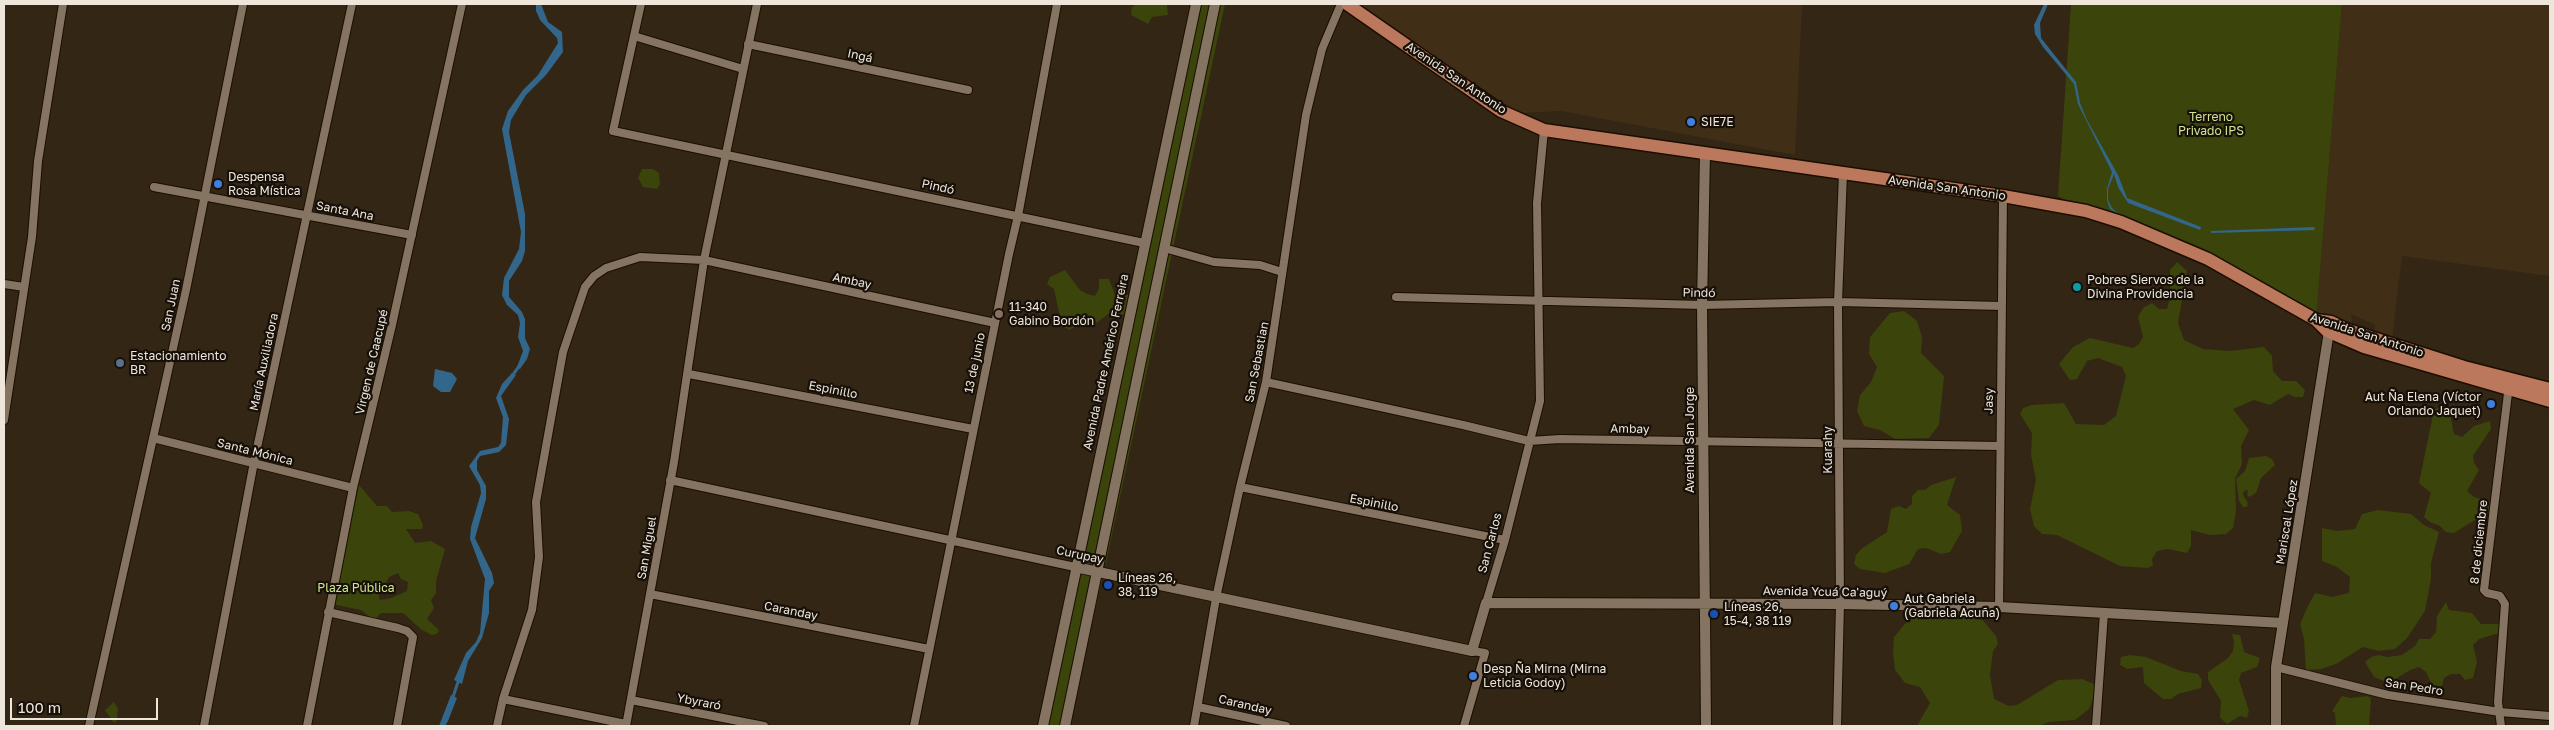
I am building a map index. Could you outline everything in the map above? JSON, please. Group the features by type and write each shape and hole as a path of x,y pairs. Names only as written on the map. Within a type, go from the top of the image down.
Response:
{"main road":[{"name":"Avenida San Antonio","path":"1347,4 1501,111 1544,130 2066,206 2121,222 2208,259 2329,327 2348,330 2464,368 2510,384 2550,401"},
{"name":"Avenida San Antonio","path":"2510,384 2550,389"}],"street":[{"path":"4,420 32,237 38,161 63,4"},
{"name":"San Juan","path":"90,726 204,198 243,4"},
{"name":"María Auxiliadora","path":"204,726 224,608 352,4"},
{"name":"Virgen de Caacupé","path":"307,726 353,488 412,235 462,4"},
{"path":"641,4 634,36 743,70"},
{"name":"San Miguel","path":"626,725 689,374 704,260 757,4"},
{"name":"13 de junio","path":"914,726 973,429 1018,216 1058,4"},
{"name":"Avenida Padre Américo Ferreira","path":"1043,726 1075,567 1196,4"},
{"path":"1065,726 1215,4"},
{"name":"San Sebastian","path":"1194,726 1216,598 1240,487 1266,382 1306,116 1322,50 1341,4"},
{"name":"Pindó","path":"634,36 613,131 1144,243"},
{"name":"Ingá","path":"748,44 968,90"},
{"name":"San Carlos","path":"1472,650 1505,540 1540,401 1537,203 1544,130"},
{"name":"Avenida San Jorge","path":"1705,154 1702,305 1703,604 1706,726"},
{"name":"Kuarahy","path":"1837,726 1840,604 1838,302 1843,173"},
{"name":"Santa Ana","path":"154,188 412,235"},
{"name":"Jasy","path":"1999,607 2003,196"},
{"path":"1164,248 1214,262 1260,265 1282,272"},
{"name":"Ambay","path":"496,726 532,610 539,557 536,502 563,352 585,287 594,276 606,268 640,257 704,260 995,323"},
{"path":"4,284 24,287"},
{"name":"Pindó","path":"1396,297 1702,305 1838,302 2002,306"},
{"name":"Mariscal López","path":"2276,726 2276,667 2329,327"},
{"name":"Espinillo","path":"689,374 973,429"},
{"name":"Ambay","path":"1266,382 1529,441 1560,439 2000,446"},
{"name":"8 de diciembre","path":"2501,726 2498,702 2505,604 2500,596 2487,593 2484,590 2510,384"},
{"name":"Santa Mónica","path":"152,438 353,488"},
{"name":"Curupay","path":"670,480 1216,598 1485,653 1464,726"},
{"name":"Espinillo","path":"1240,487 1505,540"},
{"name":"Caranday","path":"650,594 929,649"},
{"name":"Avenida Ycuá Ca'aguý","path":"1486,603 1840,604 1999,607 2283,623"},
{"path":"328,612 398,628 407,631 413,637 397,726"},
{"path":"2096,726 2104,613"},
{"name":"San Pedro","path":"2276,667 2388,695 2500,712 2550,716"},
{"path":"503,699 626,725"},
{"name":"Ybyraró","path":"631,700 764,726"},
{"name":"Caranday","path":"1198,707 1286,726"}],"shaded area":[{"path":"1350,4 1802,4 1795,155 1561,111 1520,113 1380,26"},
{"path":"2342,4 2550,4 2550,276 2402,256 2392,339 2375,332 2375,325 2351,314 2352,323 2316,320"}],"green space":[{"path":"1136,4 1167,4 1168,15 1152,17 1148,24 1131,15 1132,7"},
{"path":"1198,4 1225,4 1106,563 1100,567 1083,563 1126,314 1118,315 1112,311 1095,324 1078,325 1070,330 1062,326 1054,289 1047,284 1050,277 1065,270 1080,290 1087,294 1095,296 1099,288 1099,279 1109,279 1115,295 1133,295"},
{"name":"Terreno Privado IPS","path":"2071,4 2342,4 2316,320 2211,256 2070,203 2058,196"},
{"path":"642,169 653,169 659,173 660,184 657,189 643,187 638,178"},
{"path":"2177,262 2187,271 2178,323 2184,340 2203,349 2230,351 2264,347 2272,356 2273,371 2282,381 2296,381 2305,390 2303,397 2295,397 2288,394 2270,405 2254,400 2233,409 2249,430 2241,446 2242,464 2235,479 2236,512 2233,528 2226,534 2210,535 2191,530 2191,546 2187,553 2168,549 2157,551 2152,559 2153,565 2148,568 2120,566 2057,535 2042,534 2034,526 2030,509 2036,480 2031,455 2032,433 2020,414 2023,408 2032,405 2064,403 2076,424 2104,425 2116,416 2126,376 2122,367 2098,358 2087,361 2077,379 2070,380 2059,364 2073,347 2090,338 2133,348 2139,344 2143,337 2138,317 2143,308 2152,303 2159,309 2167,309 2170,298 2170,270"},
{"path":"1904,311 1917,321 1922,337 1921,353 1944,376 1939,425 1929,438 1895,439 1880,430 1864,426 1857,411 1860,395 1871,382 1877,367 1869,354 1870,337 1890,313"},
{"path":"2441,406 2449,410 2454,434 2462,437 2474,426 2490,421 2491,429 2473,456 2474,463 2479,470 2467,491 2474,497 2490,502 2493,511 2491,519 2475,520 2454,533 2446,532 2440,526 2424,517 2431,493 2419,483 2434,410"},
{"path":"2266,456 2272,459 2275,465 2261,478 2256,493 2249,497 2247,495 2248,490 2244,491 2243,495 2248,503 2247,507 2243,507 2239,501 2236,479 2245,471 2249,458"},
{"path":"1956,477 1947,505 1960,515 1962,531 1950,552 1941,554 1926,548 1918,549 1909,564 1885,573 1860,569 1854,564 1856,555 1861,549 1887,532 1891,509 1899,506 1906,509 1912,504 1912,496 1918,490 1925,490 1931,485"},
{"name":"Plaza Pública","path":"359,485 377,506 387,506 392,512 409,511 418,514 423,525 422,529 406,529 415,543 431,541 445,549 436,581 436,593 431,600 434,608 427,619 439,630 437,634 432,635 422,630 403,613 381,613 375,619 361,610 332,604 350,524 347,517 353,512","holes":["398,573 401,579 408,582 407,591 391,598 380,600 379,596 389,577"]},
{"path":"2378,510 2411,514 2424,525 2439,532 2431,563 2431,579 2425,611 2407,638 2395,649 2378,651 2363,647 2336,664 2321,669 2306,670 2304,639 2300,624 2315,593 2332,597 2349,593 2350,577 2337,567 2322,561 2322,528 2338,531 2355,529 2362,514"},
{"path":"1080,571 1101,575 1102,579 1070,726 1046,726"},
{"path":"2446,602 2449,610 2472,613 2481,624 2505,624 2503,632 2479,639 2473,645 2477,662 2473,678 2465,680 2460,674 2451,674 2444,678 2442,686 2433,687 2426,672 2419,667 2410,670 2389,683 2374,677 2365,662 2371,657 2379,655 2387,657 2402,655 2415,646 2419,639 2430,639 2436,632 2437,616"},
{"path":"1966,609 1980,617 1996,636 1998,644 1993,651 1990,675 1994,699 2009,706 2017,705 2058,680 2082,679 2098,686 2089,709 2075,720 2049,722 2038,726 1917,726 1930,703 1920,687 1905,683 1895,670 1894,637 1909,619 1933,610"},
{"path":"2232,634 2240,635 2244,652 2260,658 2257,667 2241,673 2239,680 2249,711 2247,718 2240,716 2227,724 2220,718 2221,701 2208,680 2208,672 2228,658 2233,651 2234,642"},
{"path":"2130,655 2146,657 2181,671 2198,674 2202,680 2201,688 2178,694 2171,699 2163,699 2144,683 2143,667 2127,669 2120,665 2121,657"},
{"path":"2342,696 2350,698 2368,696 2371,699 2369,726 2336,726 2335,713 2332,711"},
{"path":"114,702 118,709 117,720 114,723 105,710"}],"water":[{"path":"536,4 541,4 548,22 562,32 563,52 546,75 526,95 511,120 509,132 525,214 525,251 522,261 509,281 509,297 522,312 525,319 525,338 530,349 527,359 520,369 517,367 523,351 518,337 520,323 518,315 507,305 502,295 504,278 519,249 521,232 502,129 508,111 523,90 538,75 558,43 557,38 540,20 536,11"},
{"path":"2044,4 2048,4 2040,23 2041,38 2076,82 2080,103 2087,120 2118,175 2127,198 2201,227 2200,230 2128,203 2118,187 2114,174 2108,189 2108,200 2112,208 2116,212 2184,241 2119,215 2110,209 2107,200 2107,189 2112,172 2078,104 2074,84 2043,47 2035,34 2034,25"},
{"path":"2314,227 2315,230 2211,233 2211,231"},
{"path":"435,369 452,373 457,379 450,392 441,392 433,386"},
{"path":"512,373 516,375 501,396 509,419 506,445 499,452 480,456 477,461 477,470 486,486 486,499 475,538 492,573 494,583 489,591 489,613 482,638 468,661 462,684 454,680 466,653 476,642 480,633 485,579 470,539 471,527 481,493 480,485 469,466 480,451 498,447 501,443 503,417 496,398 502,384"},
{"path":"451,695 457,698 445,726 439,726"}],"waterway":[{"path":"512,376 520,365"},
{"path":"452,700 459,679"}],"place":[{"name":"SIE7E","path":"1691,122"},
{"name":"Despensa Rosa Mística","path":"218,184"},
{"name":"Pobres Siervos de la Divina Providencia","path":"2077,287"},
{"name":"11-340 Gabino Bordón","path":"999,314"},
{"name":"Estacionamiento BR","path":"120,363"},
{"name":"Aut Ña Elena (Víctor Orlando Jaquet)","path":"2491,404"},
{"name":"Líneas 26, 38, 119","path":"1108,585"},
{"name":"Aut Gabriela (Gabriela Acuña)","path":"1894,606"},
{"name":"Líneas 26, 15-4, 38 119","path":"1714,614"},
{"name":"Desp Ña Mirna (Mirna Leticia Godoy)","path":"1473,676"}]}
